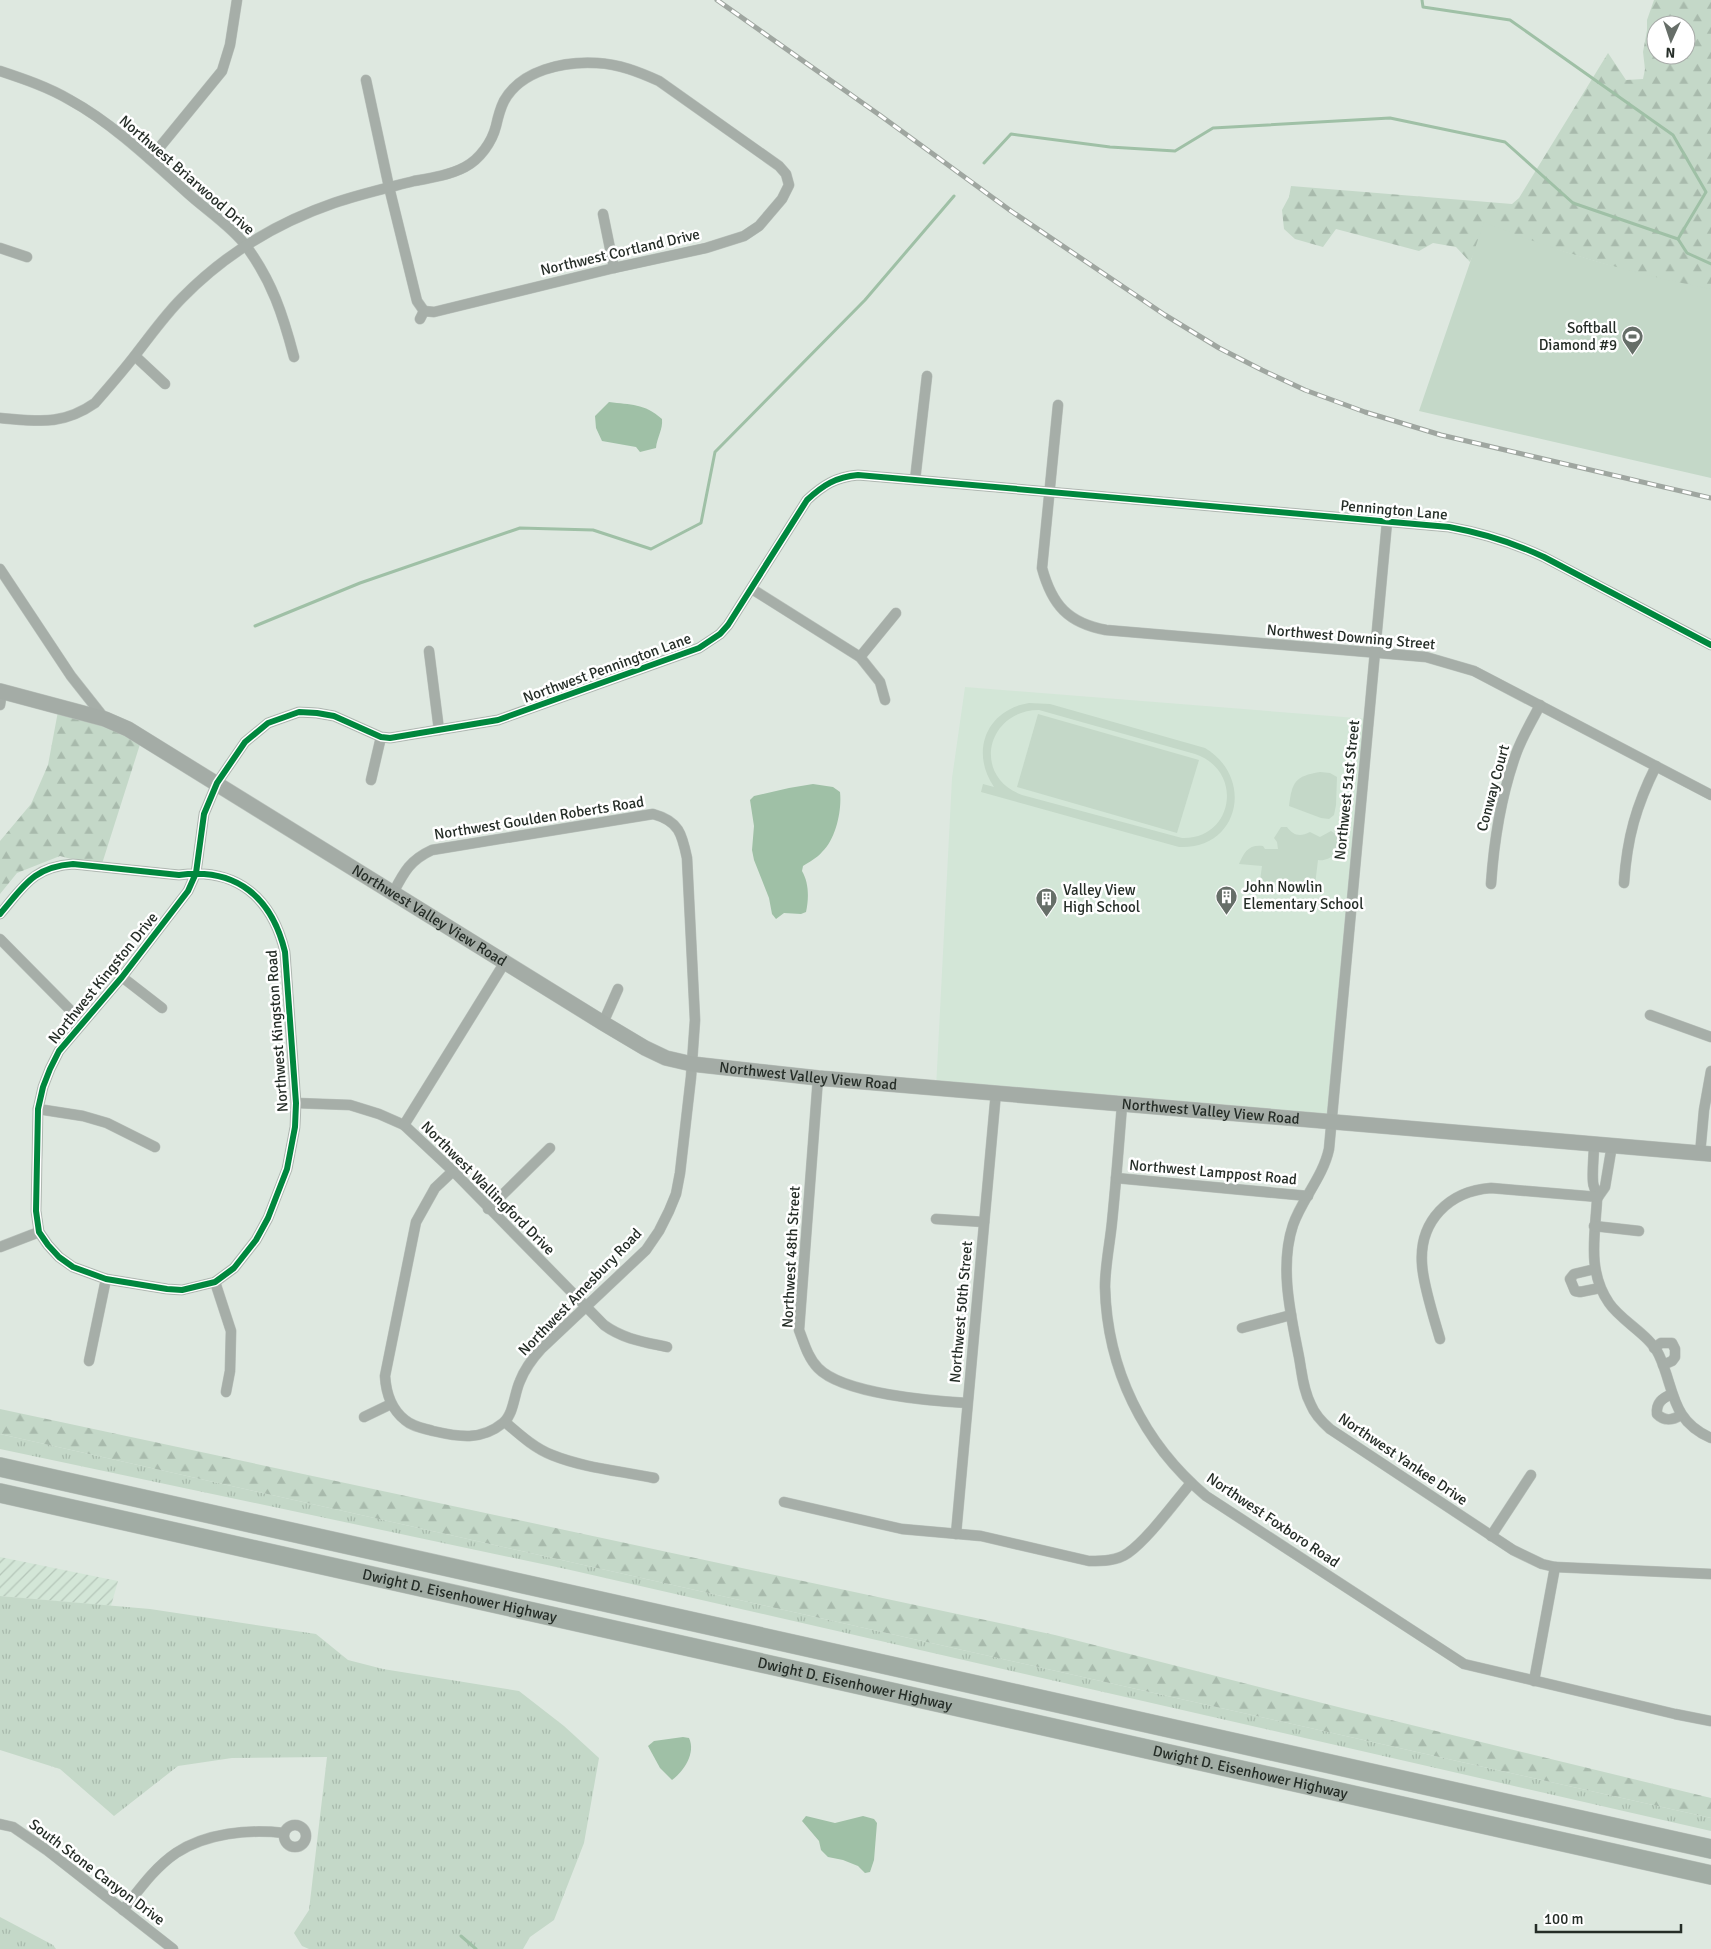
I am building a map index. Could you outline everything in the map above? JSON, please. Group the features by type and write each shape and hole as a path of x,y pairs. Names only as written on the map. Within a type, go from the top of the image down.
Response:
{"highway":[{"name":"Dwight D. Eisenhower Highway","path":"0,1467 1711,1849"},
{"name":"Dwight D. Eisenhower Highway","path":"0,1493 1711,1875"}],"street":[{"path":"150,160 222,71 230,45 237,0"},
{"name":"Northwest Cortland Drive","path":"0,418 50,420 70,417 95,403 181,299 202,278 245,245 304,214 335,202 388,187 444,175 467,166 488,145 496,127 498,114 510,91 521,81 536,73 557,66 598,63 618,66 658,81 790,172 788,185 782,199 759,226 744,236 706,248 614,268 422,315 388,187 366,80"},
{"name":"Northwest Briarwood Drive","path":"0,71 47,88 94,114 150,160 245,245 269,281 280,305 294,357"},
{"path":"603,214 614,268"},
{"path":"0,248 27,257"},
{"path":"135,356 165,384"},
{"path":"915,480 927,376"},
{"path":"1049,492 1058,405"},
{"name":"Northwest Pennington Lane","path":"217,783 245,742 268,723 299,712 334,716 380,737 390,738 479,724 517,715 700,648 720,634 728,625 807,500 823,485 845,476 858,475 1049,492"},
{"name":"Pennington Lane","path":"1049,492 1449,527 1472,531 1525,548 1711,645"},
{"name":"Northwest Downing Street","path":"1049,492 1042,568 1046,582 1058,605 1078,622 1106,630 1426,657 1444,661 1474,670 1711,795"},
{"name":"Northwest 51st Street","path":"1331,1121 1387,522"},
{"path":"0,569 71,676 105,719"},
{"path":"752,589 860,657 880,682 886,700"},
{"path":"860,657 896,613"},
{"path":"429,651 439,730"},
{"name":"Northwest Valley View Road","path":"1,696 105,719 128,730 217,783 602,1023 666,1058 692,1064 818,1078 1706,1154"},
{"name":"Conway Court","path":"1491,884 1495,835 1516,752 1540,705"},
{"path":"371,780 380,737"},
{"path":"1624,883 1626,853 1633,821 1638,804 1656,766"},
{"name":"Northwest Kingston Drive","path":"38,1232 36,1211 38,1109 43,1087 60,1051 82,1022 122,977 188,891 196,873 204,814 217,783"},
{"name":"Northwest Goulden Roberts Road","path":"393,893 409,865 419,856 432,850 653,814 665,817 678,826 687,858 694,1020 692,1064"},
{"name":"Northwest Kingston Road","path":"0,914 33,876 58,865 73,864 179,875 196,873 221,876 238,882 258,898 271,914 280,932 285,952 296,1103 295,1127 287,1169 268,1218 256,1240 234,1268 215,1282 182,1290 106,1279"},
{"path":"0,939 82,1022"},
{"path":"404,1125 505,962"},
{"path":"122,977 162,1008"},
{"path":"602,1023 618,989"},
{"path":"1650,1015 1711,1037"},
{"name":"Northwest Amesbury Road","path":"505,1422 512,1409 519,1382 527,1366 541,1349 646,1250 670,1211 680,1173 692,1064"},
{"path":"1706,1154 1704,1110 1711,1071"},
{"name":"Northwest 48th Street","path":"818,1078 799,1330 806,1350 818,1368 834,1379 909,1399 967,1403"},
{"name":"Northwest 50th Street","path":"956,1534 996,1092"},
{"name":"Northwest Wallingford Drive","path":"296,1103 350,1105 379,1114 404,1125 453,1171 488,1209 604,1325 616,1334 629,1339 667,1347"},
{"name":"Northwest Foxboro Road","path":"1122,1105 1105,1285 1112,1347 1125,1386 1145,1427 1190,1483 1206,1496 1464,1664 1711,1721"},
{"path":"38,1109 83,1116 107,1123 154,1147"},
{"name":"Northwest Yankee Drive","path":"1331,1121 1327,1160 1294,1224 1289,1240 1287,1270 1291,1316 1305,1392 1320,1420 1330,1429 1491,1536 1531,1559 1555,1567 1711,1574"},
{"path":"1594,1144 1593,1184 1598,1197 1593,1250 1600,1288 1610,1305 1658,1352 1681,1415 1692,1427 1711,1438"},
{"path":"1598,1197 1606,1187 1612,1146"},
{"path":"488,1209 550,1148"},
{"path":"453,1171 436,1188 416,1222 385,1376 386,1391 391,1404 404,1420 415,1426 469,1438 482,1435 505,1422 531,1444 551,1455 574,1462 654,1478"},
{"name":"Northwest Lamppost Road","path":"1116,1178 1308,1196"},
{"path":"1440,1339 1422,1266 1422,1250 1427,1229 1436,1215 1448,1203 1474,1189 1491,1188 1598,1197"},
{"path":"936,1219 984,1222"},
{"path":"1594,1226 1639,1231"},
{"path":"0,1247 38,1232 59,1257 73,1267 106,1279 89,1361"},
{"path":"1595,1269 1574,1274 1570,1279 1575,1291 1580,1292 1600,1288"},
{"path":"215,1282 232,1331 230,1371 226,1392"},
{"path":"1242,1328 1291,1316"},
{"path":"1654,1348 1661,1343 1672,1343 1675,1357 1672,1361 1663,1365"},
{"path":"1672,1394 1662,1398 1658,1404 1657,1414 1662,1419 1674,1419 1681,1415"},
{"path":"364,1417 391,1404"},
{"path":"1491,1536 1531,1475"},
{"path":"784,1502 902,1529 981,1536 1090,1561 1114,1559 1127,1554 1140,1542 1190,1483"},
{"path":"1534,1681 1555,1567"},
{"name":"South Stone Canyon Drive","path":"0,1824 13,1827 48,1851 173,1949"},
{"path":"123,1910 149,1877 175,1854 195,1843 226,1834 249,1831 284,1833"}],"shaded area":[{"path":"609,402 643,407 662,419 662,427 656,448 640,452 636,447 602,441 596,428 595,416"},
{"path":"965,687 1369,719 1331,1121 936,1088 952,778"},
{"path":"813,784 833,787 840,792 837,824 827,846 818,856 803,866 802,871 808,891 806,912 801,914 784,913 776,919 772,914 769,898 754,860 752,850 754,826 750,800 754,796"},
{"path":"0,1557 118,1581 111,1606 0,1596"},
{"path":"683,1737 689,1738 691,1744 690,1756 681,1772 672,1780 660,1768 648,1746 654,1741"},
{"path":"806,1816 835,1823 863,1816 874,1819 877,1823 874,1860 870,1872 865,1873 858,1866 828,1857 821,1850 819,1841 802,1821"}],"green space":[{"path":"1654,0 1711,0 1711,296 1485,228 1470,262 1456,247 1433,243 1419,251 1336,229 1323,247 1295,239 1284,229 1282,210 1289,197 1291,186 1512,204 1519,198 1608,53 1626,80 1643,79 1645,69 1643,52 1646,36 1646,65 1696,65 1696,15 1649,15"},
{"path":"1484,222 1539,243 1596,261 1711,289 1711,478 1419,411"},
{"path":"1029,703 1050,704 1205,748 1221,761 1230,777 1235,793 1233,810 1227,825 1215,837 1199,845 1179,847 981,792 983,784 994,787 987,774 983,760 986,734 1002,714 1014,707","holes":["1039,710 1195,754 1211,763 1221,775 1226,789 1226,803 1222,817 1213,828 1199,836 1182,838 1022,795 1006,786 996,774 991,760 992,745 997,732 1007,721 1021,713"]},
{"path":"59,706 142,738 101,867 60,856 17,873 0,894 0,841 31,804 48,765"},
{"path":"1038,714 1199,760 1177,833 1017,787"},
{"path":"1320,772 1330,773 1337,777 1336,805 1334,815 1329,819 1321,818 1289,806 1296,782 1300,778"},
{"path":"1281,827 1287,827 1297,835 1310,832 1320,837 1331,831 1339,840 1339,845 1334,855 1324,860 1318,860 1315,885 1260,881 1262,866 1239,864 1245,853 1254,846 1263,846 1265,849 1278,849 1274,838"},
{"path":"0,1409 1055,1635 1346,1709 1711,1798 1711,1818 0,1434"},
{"path":"0,1434 1711,1818 1711,1831 566,1569 0,1449"},
{"path":"0,1596 150,1609 316,1634 348,1660 383,1669 519,1691 564,1726 599,1758 584,1843 554,1920 530,1937 523,1949 309,1949 302,1946 294,1933 309,1910 327,1757 232,1758 178,1766 114,1816 60,1769 0,1750"},
{"path":"0,1917 53,1945 56,1949 0,1949"}],"waterway":[{"path":"1422,0 1423,7 1510,20 1673,135 1706,192 1678,239 1687,253 1711,264"},
{"path":"984,163 1011,134 1110,147 1175,151 1213,128 1390,118 1505,142 1573,203 1678,239"},
{"path":"255,626 360,583 520,528 593,530 651,549 701,523 715,452 865,300 954,196"},
{"path":"461,1936 476,1949"}],"railway":[{"path":"717,0 1011,211 1165,315 1219,348 1262,370 1305,390 1365,412 1441,435 1711,498"}],"cycle path":[{"path":"0,914 30,880 48,869 73,864 179,875 200,874 218,876 235,882 249,890 271,916 285,952 296,1103 295,1127 287,1169 268,1218 256,1240 234,1268 215,1282 182,1290 106,1279 73,1267 59,1257 48,1245 39,1232 36,1211 38,1109 43,1087 59,1051 122,977 188,891 196,873 204,814 217,783 245,742 268,723 299,712 334,716 381,737 390,738 498,720 699,648 720,634 728,625 807,500 824,486 836,480 858,475 1449,527 1498,539 1544,557 1711,645"}],"place":[{"name":"Softball Diamond #9","path":"1633,356"},
{"name":"John Nowlin Elementary School","path":"1227,915"},
{"name":"Valley View High School","path":"1047,918"}]}
